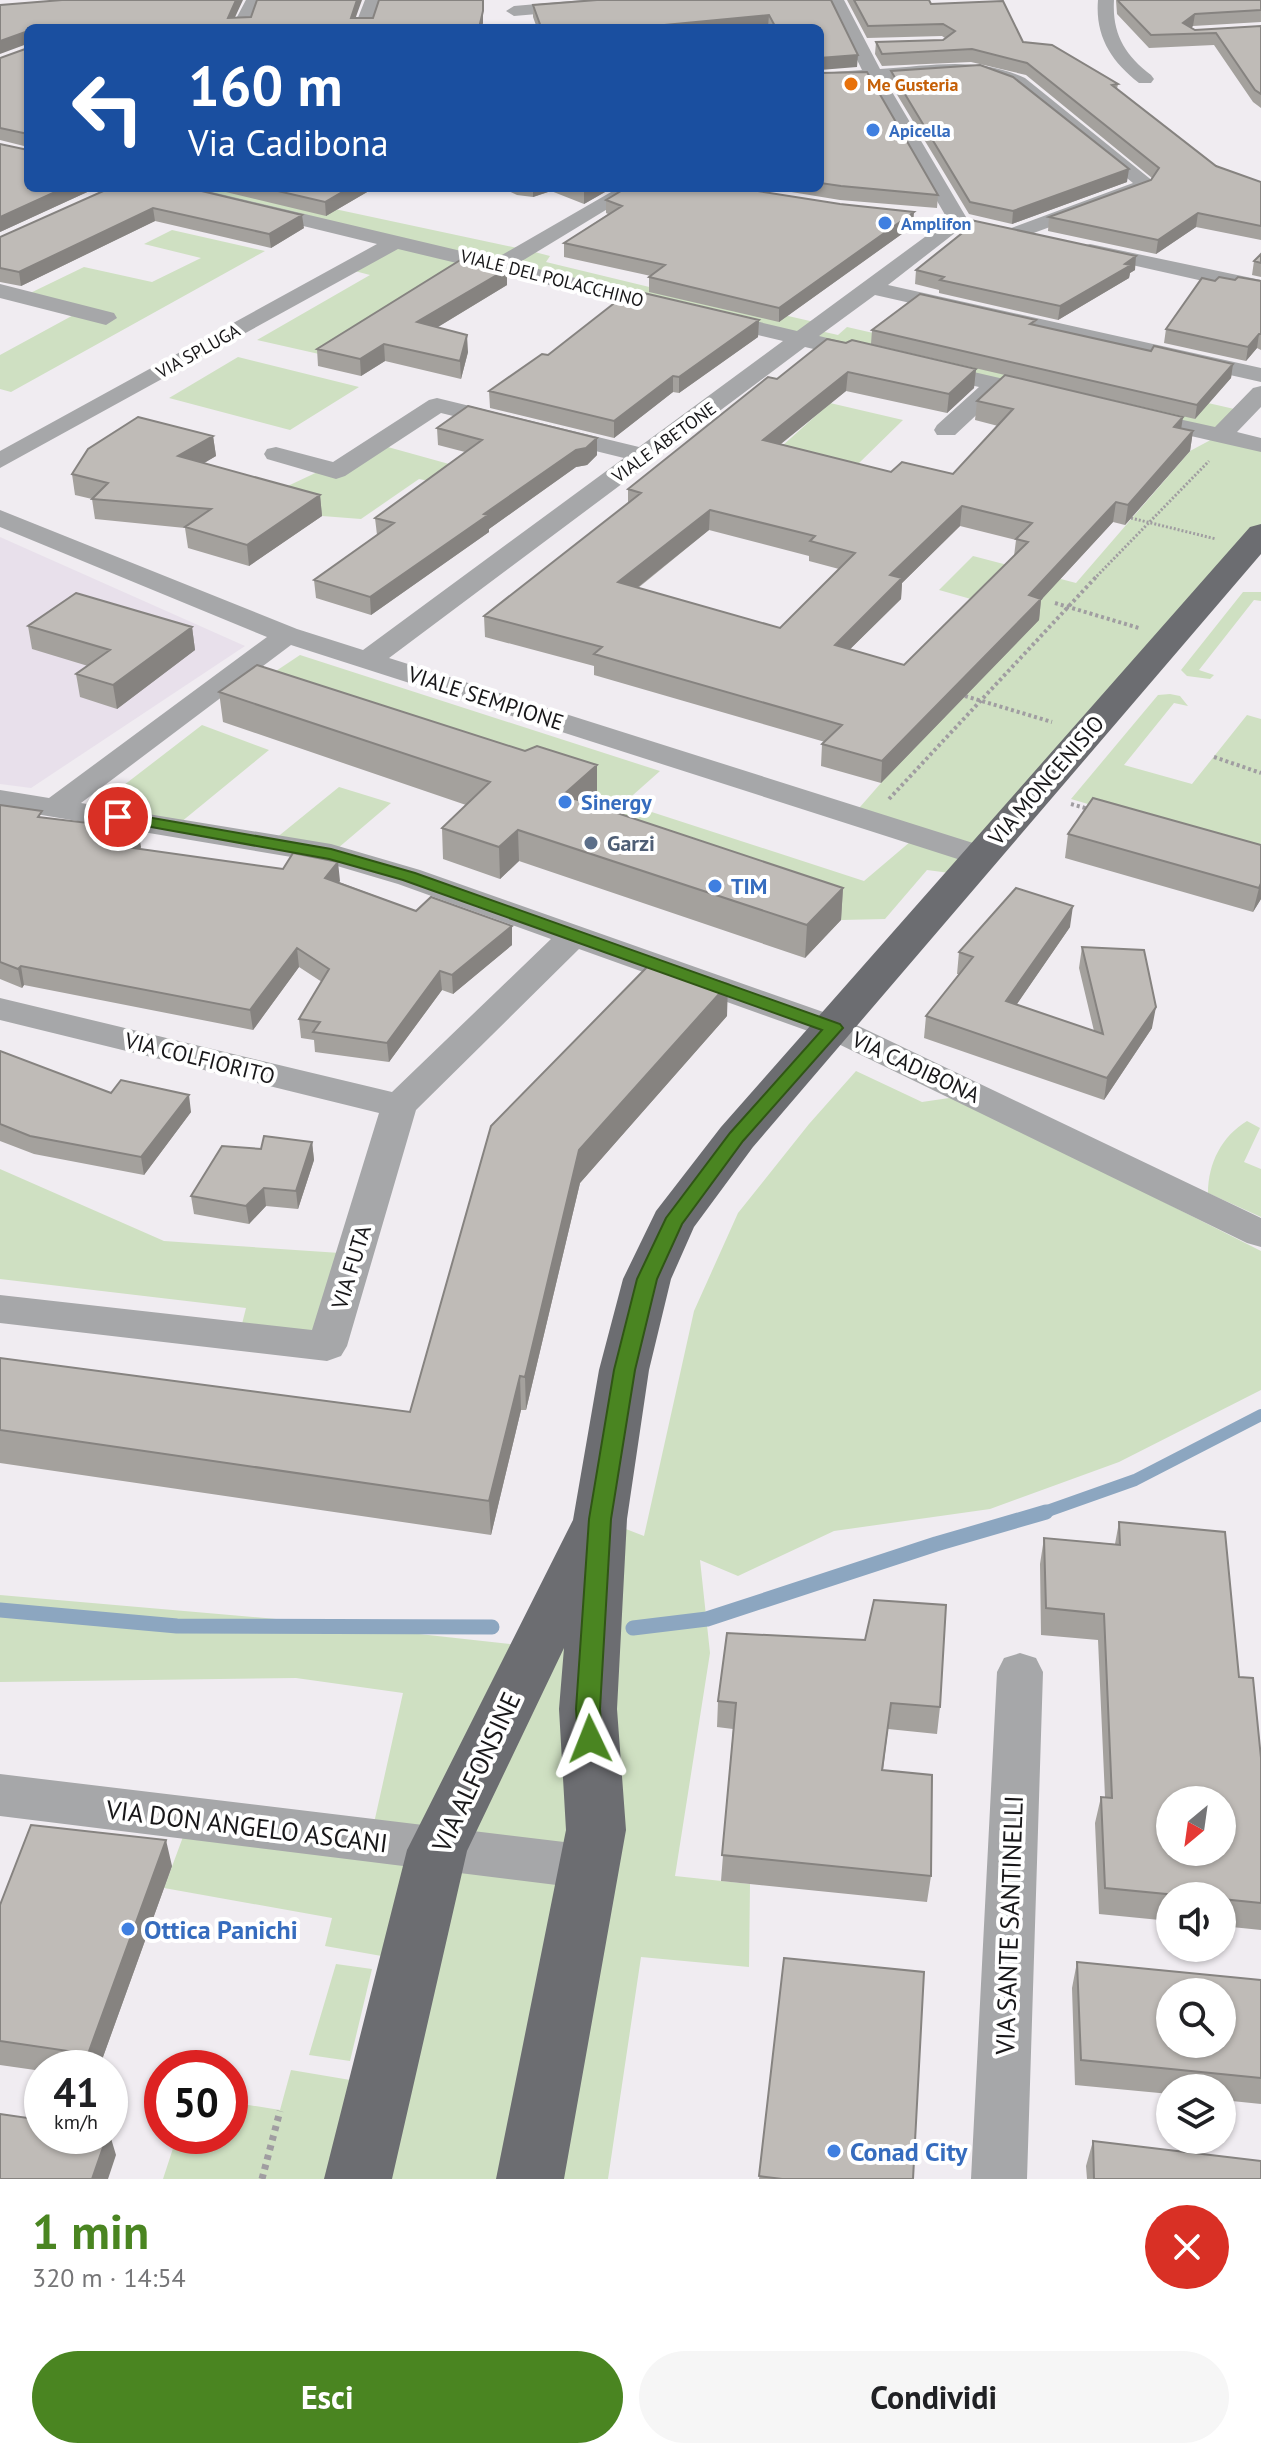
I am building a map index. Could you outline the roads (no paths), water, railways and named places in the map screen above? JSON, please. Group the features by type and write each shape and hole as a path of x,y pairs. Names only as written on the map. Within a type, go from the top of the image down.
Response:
{"main road":[{"name":"VIA MONCENISIO","path":"834,1028 1255,541"},
{"name":"VIA ALFONSINE","path":"530,2179 596,1830 588,1709 600,1519 624,1370 647,1279 673,1222 737,1137 834,1028"},
{"name":"VIA ALFONSINE","path":"358,2179 437,1850 600,1519"}],"street":[{"path":"242,24 254,0"},
{"path":"364,24 373,0"},
{"path":"514,13 642,0"},
{"path":"836,0 866,46 874,76 959,222"},
{"path":"1106,0 1109,43 1145,79"},
{"path":"824,78 979,69 994,71 1019,82 1144,182 1141,187 1013,234"},
{"name":"VIALE DEL POLACCHINO","path":"187,192 1070,401"},
{"path":"501,265 625,192"},
{"path":"929,219 959,222 1261,287"},
{"name":"VIALE ABETONE","path":"368,660 959,222"},
{"name":"VIA SPLUGA","path":"0,461 397,241"},
{"path":"870,287 1261,375"},
{"path":"0,291 106,318"},
{"path":"946,430 996,384"},
{"path":"1225,437 1261,393"},
{"path":"276,454 336,471 437,405 644,456"},
{"path":"1115,412 1261,445"},
{"name":"VIALE SEMPIONE","path":"0,518 287,635 981,856"},
{"path":"56,807 287,635"},
{"path":"239,673 268,683"},
{"name":"VIA CADIBONA","path":"0,799 331,854 409,877 834,1028 1261,1234"},
{"name":"VIA FUTA","path":"0,1309 327,1346 399,1106 573,936"},
{"name":"VIA COLFIORITO","path":"0,1009 399,1106"},
{"name":"VIA SANTE SANTINELLI","path":"999,2179 1020,1672"},
{"name":"VIA DON ANGELO ASCANI","path":"0,1795 589,1867"}],"waterway":[{"path":"1039,1514 1135,1480 1261,1415"},
{"path":"633,1628 707,1619 936,1544 1046,1512"},
{"path":"0,1610 177,1626 492,1627"}],"place":[{"name":"Me Gusteria","path":"851,84"},
{"name":"Apicella","path":"873,130"},
{"name":"Amplifon","path":"885,223"},
{"name":"Sinergy","path":"565,802"},
{"name":"Garzi","path":"591,843"},
{"name":"TIM","path":"715,886"},
{"name":"Ottica Panichi","path":"128,1929"},
{"name":"Conad City","path":"834,2151"}]}
